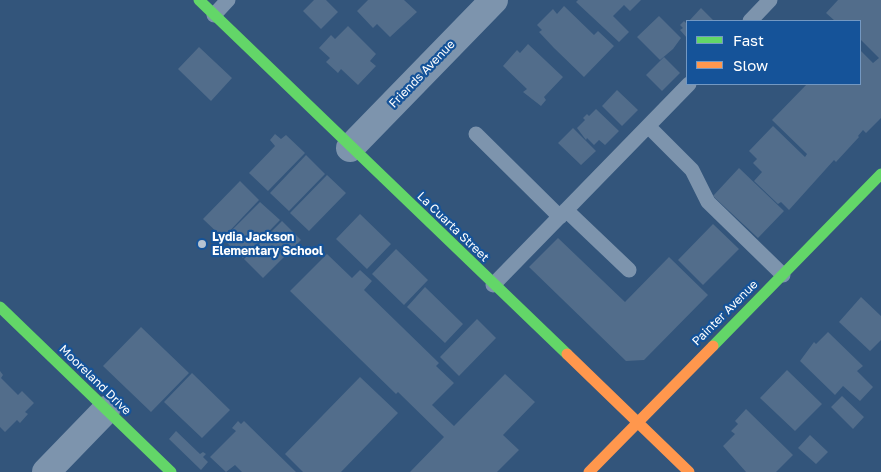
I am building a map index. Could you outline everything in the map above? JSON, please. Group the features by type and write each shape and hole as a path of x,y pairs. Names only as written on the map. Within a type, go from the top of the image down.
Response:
{"street":[{"name":"La Cuarta Street","path":"199,0 350,148 689,472"},
{"name":"Friends Avenue","path":"350,148 494,0"},
{"name":"Painter Avenue","path":"589,472 881,174"},
{"name":"Mooreland Drive","path":"0,308 172,472"},
{"path":"46,472 106,410"}],"lane":[{"path":"214,15 228,0"},
{"path":"751,20 770,0"},
{"path":"493,285 688,85"},
{"path":"648,126 692,170 708,202 782,275"},
{"path":"476,134 563,214 629,270"}],"building":[{"path":"314,0 326,0 338,12 321,29 303,11"},
{"path":"368,0 404,0 417,12 390,37 377,24 373,28 357,11"},
{"path":"578,0 641,0 630,11 624,5 613,16 629,32 619,42 576,2"},
{"path":"838,0 881,0 881,118 866,133 863,130 836,162 834,160 789,210 781,202 778,204 754,181 762,172 753,163 757,159 749,151 773,126 805,157 807,154 772,120 806,85 861,85 861,51 873,63 879,58 861,40 861,20 834,20 826,13"},
{"path":"564,6 594,35 598,31 614,46 584,77 539,32 542,30 537,25 553,9 557,14"},
{"path":"701,8 713,20 690,20"},
{"path":"659,16 681,38 673,49 660,60 637,37"},
{"path":"684,21 686,23 686,37 680,30 683,28 680,25"},
{"path":"348,26 376,54 370,61 376,66 358,85 341,69 338,73 326,62 330,58 319,48 331,35 335,39"},
{"path":"528,44 563,77 544,97 546,100 541,106 523,92 527,89 503,66 517,50 520,53"},
{"path":"199,47 232,78 211,101 178,69"},
{"path":"664,57 680,73 662,91 646,75"},
{"path":"617,90 638,110 622,126 602,106"},
{"path":"596,109 619,131 605,145 599,140 594,145 587,138 586,140 577,128 585,120 583,118 587,114 589,116"},
{"path":"573,128 596,151 581,165 558,143"},
{"path":"275,134 281,139 286,135 305,153 268,191 249,173 275,146 270,140"},
{"path":"306,155 325,174 289,211 270,193"},
{"path":"739,168 784,211 758,238 713,196"},
{"path":"327,175 346,193 309,231 290,213"},
{"path":"240,181 259,200 223,238 203,219"},
{"path":"260,202 280,220 243,258 223,239"},
{"path":"360,214 391,244 367,269 336,239"},
{"path":"282,221 301,240 263,278 244,259"},
{"path":"713,224 739,249 703,285 678,260"},
{"path":"558,238 625,302 669,257 708,295 644,360 626,361 529,267"},
{"path":"396,249 428,280 404,305 372,274"},
{"path":"327,254 352,278 360,270 372,281 364,290 439,363 436,366 454,383 432,405 454,426 505,374 535,402 503,435 519,450 497,472 410,472 444,437 398,392 396,394 290,291"},
{"path":"425,287 463,324 445,343 407,307"},
{"path":"861,297 881,316 881,340 870,351 839,322"},
{"path":"477,319 496,338 459,376 440,357"},
{"path":"141,327 189,373 151,412 103,366"},
{"path":"828,332 863,366 857,371 873,387 860,401 843,386 835,395 800,361 814,342 816,344"},
{"path":"787,370 822,404 795,431 760,398"},
{"path":"0,371 3,375 1,378 18,395 22,391 34,403 25,412 28,414 20,423 17,420 5,432 0,427"},
{"path":"192,373 230,410 202,438 164,402"},
{"path":"360,377 398,413 341,472 303,472 285,454"},
{"path":"842,396 864,417 853,429 831,407"},
{"path":"746,409 793,455 776,472 746,472 723,446 735,434 731,431 738,424 735,421"},
{"path":"238,421 241,424 244,421 296,472 242,472 235,465 226,472 210,457 236,431 232,428"},
{"path":"176,431 200,454 203,452 206,454 203,457 208,462 201,470 169,439"},
{"path":"810,435 828,452 816,464 798,448"}],"traffic: fast":[{"path":"199,0 567,354"},
{"path":"713,346 881,174"},
{"path":"0,307 171,472"}],"traffic: slow":[{"path":"589,472 713,346"},
{"path":"567,354 689,472"}],"place":[{"name":"Lydia Jackson Elementary School","path":"202,244"}]}
